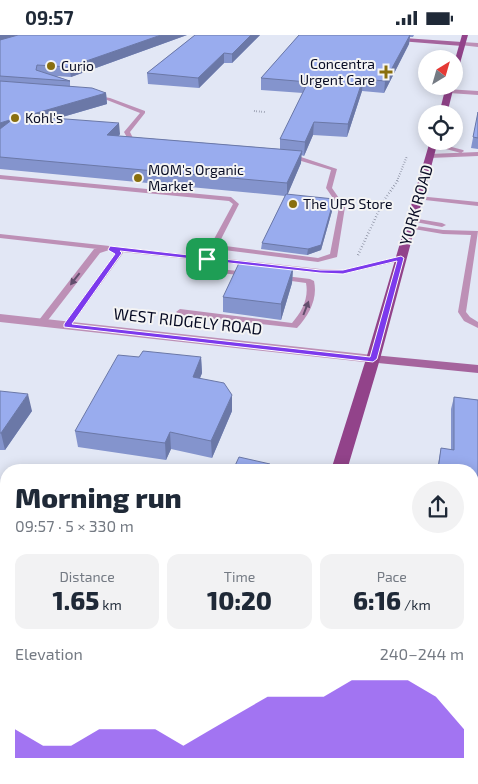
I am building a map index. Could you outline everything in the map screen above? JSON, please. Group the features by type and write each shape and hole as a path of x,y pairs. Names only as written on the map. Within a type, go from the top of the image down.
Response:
{"main road":[{"path":"461,50 465,35"},
{"name":"YORK ROAD","path":"341,464 373,359 432,150"}],"street":[{"path":"378,38 478,45"},
{"path":"463,91 478,93"},
{"name":"WEST RIDGELY ROAD","path":"0,318 373,359"},
{"path":"373,359 478,369"}],"lane":[{"path":"87,96 108,99 141,110 143,112 127,132 133,144 140,145"},
{"path":"460,150 475,154"},
{"path":"430,156 475,154"},
{"path":"214,247 318,260 334,255 342,207 329,187 334,169 299,157 279,156"},
{"path":"0,177 231,199 236,204 207,259"},
{"path":"418,197 478,204"},
{"path":"411,224 443,232 476,233 462,311 467,319 478,325"},
{"path":"0,236 320,271 350,270 401,258"},
{"path":"42,322 97,251 110,248 119,253 67,325"},
{"path":"202,269 261,275"},
{"path":"180,312 294,326 303,316 313,289 310,281 271,277"}],"path":[{"path":"254,111 265,112"},
{"path":"350,270 352,261 358,255 369,234 375,215 392,184 399,178 407,156"}],"building":[{"name":"Curio","path":"18,35 161,35 69,67 37,65 36,70 70,81 0,76 0,40"},
{"path":"195,35 251,35 232,54 224,53 198,78 147,73"},
{"path":"299,35 410,35 385,81 363,79 348,124 314,122 305,142 280,139 308,82 261,78"},
{"path":"0,81 92,88 106,93 26,116 119,123 107,135 302,151 287,183 0,157 0,129 13,119 0,123"},
{"path":"478,112 478,138 473,137"},
{"path":"286,194 334,199 321,245 308,249 262,243"},
{"path":"239,263 293,268 281,304 223,297"},
{"path":"143,351 201,357 193,377 224,383 232,395 211,441 170,432 165,443 75,431 118,355 139,357"},
{"path":"0,391 28,394 1,433 0,433"},
{"path":"454,397 478,400 478,464 439,464 441,448 454,450"},
{"path":"239,457 270,464 236,464"}],"place":[{"name":"Curio","path":"51,66"},
{"name":"Concentra Urgent Care","path":"386,72"},
{"name":"Kohl's","path":"15,118"},
{"name":"MOM's Organic Market","path":"138,178"},
{"name":"The UPS Store","path":"293,204"}],"route":[{"path":"110,248 207,259 343,272 401,258 373,359 67,325 119,253 110,248"}]}
